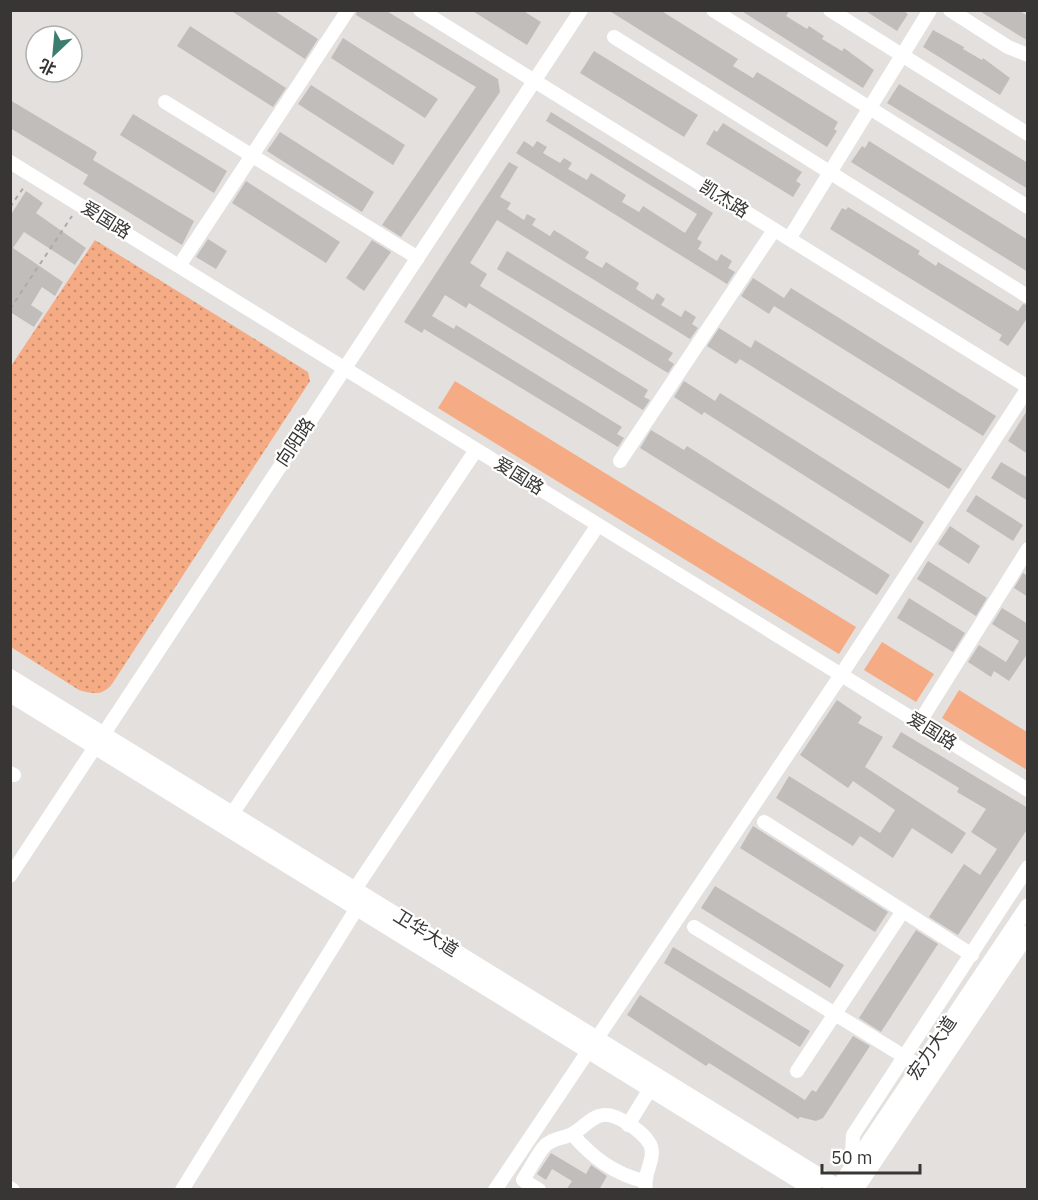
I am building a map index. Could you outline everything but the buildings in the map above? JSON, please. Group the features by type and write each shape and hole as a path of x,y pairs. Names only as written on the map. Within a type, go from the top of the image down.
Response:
{"main road":[{"name":"卫华大道","path":"10,677 99,740 357,908 843,1189"},
{"name":"卫华大道","path":"10,694 99,740 232,814 355,889 593,1045 650,1089 814,1190"},
{"name":"宏力大道","path":"843,1189 851,1169 1028,906"},
{"name":"宏力大道","path":"843,1189 1028,933"}],"street":[{"path":"179,266 348,10"},
{"name":"凯杰路","path":"420,10 1028,387"},
{"name":"向阳路","path":"10,876 13,860 99,740 536,82 581,10"},
{"path":"713,10 1028,207"},
{"path":"830,10 1028,134"},
{"path":"789,239 930,10"},
{"path":"950,10 1008,47 1028,55"},
{"path":"614,37 1027,296"},
{"path":"165,102 418,258"},
{"name":"爱国路","path":"10,162 1028,790"},
{"path":"620,461 774,230"},
{"path":"495,1190 841,675 1028,387"},
{"path":"232,814 476,450"},
{"path":"355,889 598,525"},
{"path":"919,723 1028,549"},
{"path":"764,822 972,955"},
{"path":"851,1169 853,1135 1028,867"},
{"path":"182,1190 357,908"},
{"path":"797,1071 903,911"},
{"path":"694,927 920,1066"},
{"path":"628,1125 650,1089"},
{"path":"539,1190 524,1180 549,1142 573,1134 598,1116 604,1115 628,1125 642,1135 652,1151 645,1185 606,1166 573,1134"}],"path":[{"path":"10,207 32,175"},
{"path":"10,309 80,204"}],"shaded area":[{"path":"95,240 308,372 310,381 112,684 105,691 93,693 79,690 11,647 11,366"},
{"path":"455,381 856,627 839,654 438,408"},
{"path":"882,642 934,674 916,702 864,670"},
{"path":"959,690 1027,732 1027,770 942,718"}]}
